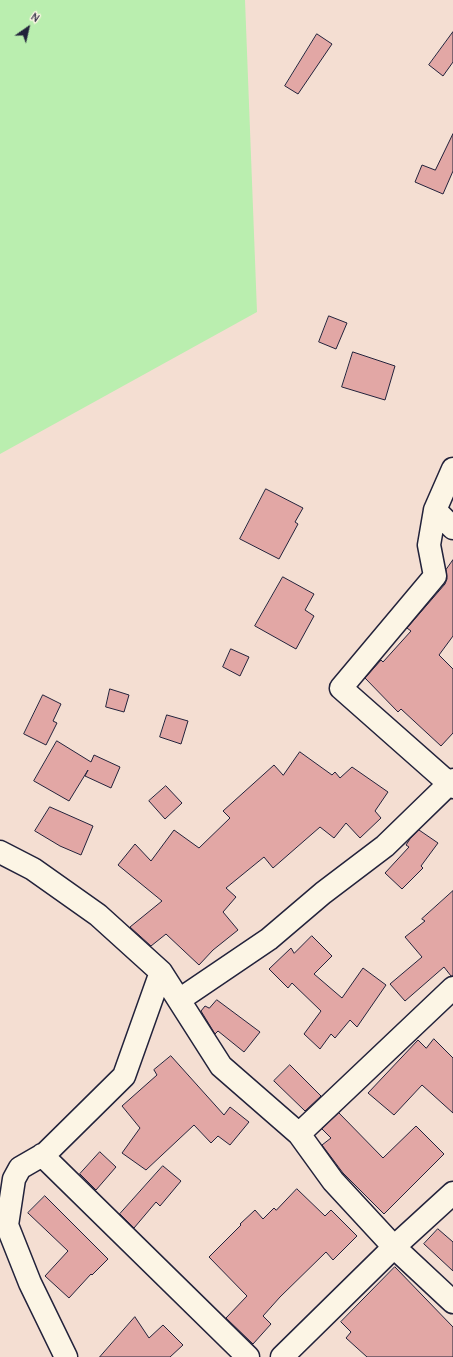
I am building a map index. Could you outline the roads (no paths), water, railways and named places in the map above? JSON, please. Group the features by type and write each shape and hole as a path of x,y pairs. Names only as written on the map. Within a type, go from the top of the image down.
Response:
{"street":[{"path":"180,1000 268,939 323,893 385,846 452,783 342,688 435,576 429,545 435,510 453,469"},
{"path":"435,510 453,528"},
{"path":"0,852 33,869 98,915 162,972 221,1066 299,1134 333,1181 394,1247 453,1302"},
{"path":"66,1357 30,1283 7,1225 14,1179 20,1168 42,1155 124,1076 162,972"},
{"path":"299,1134 449,999"},
{"path":"42,1155 248,1357"},
{"path":"282,1357 394,1247 453,1193"}]}
